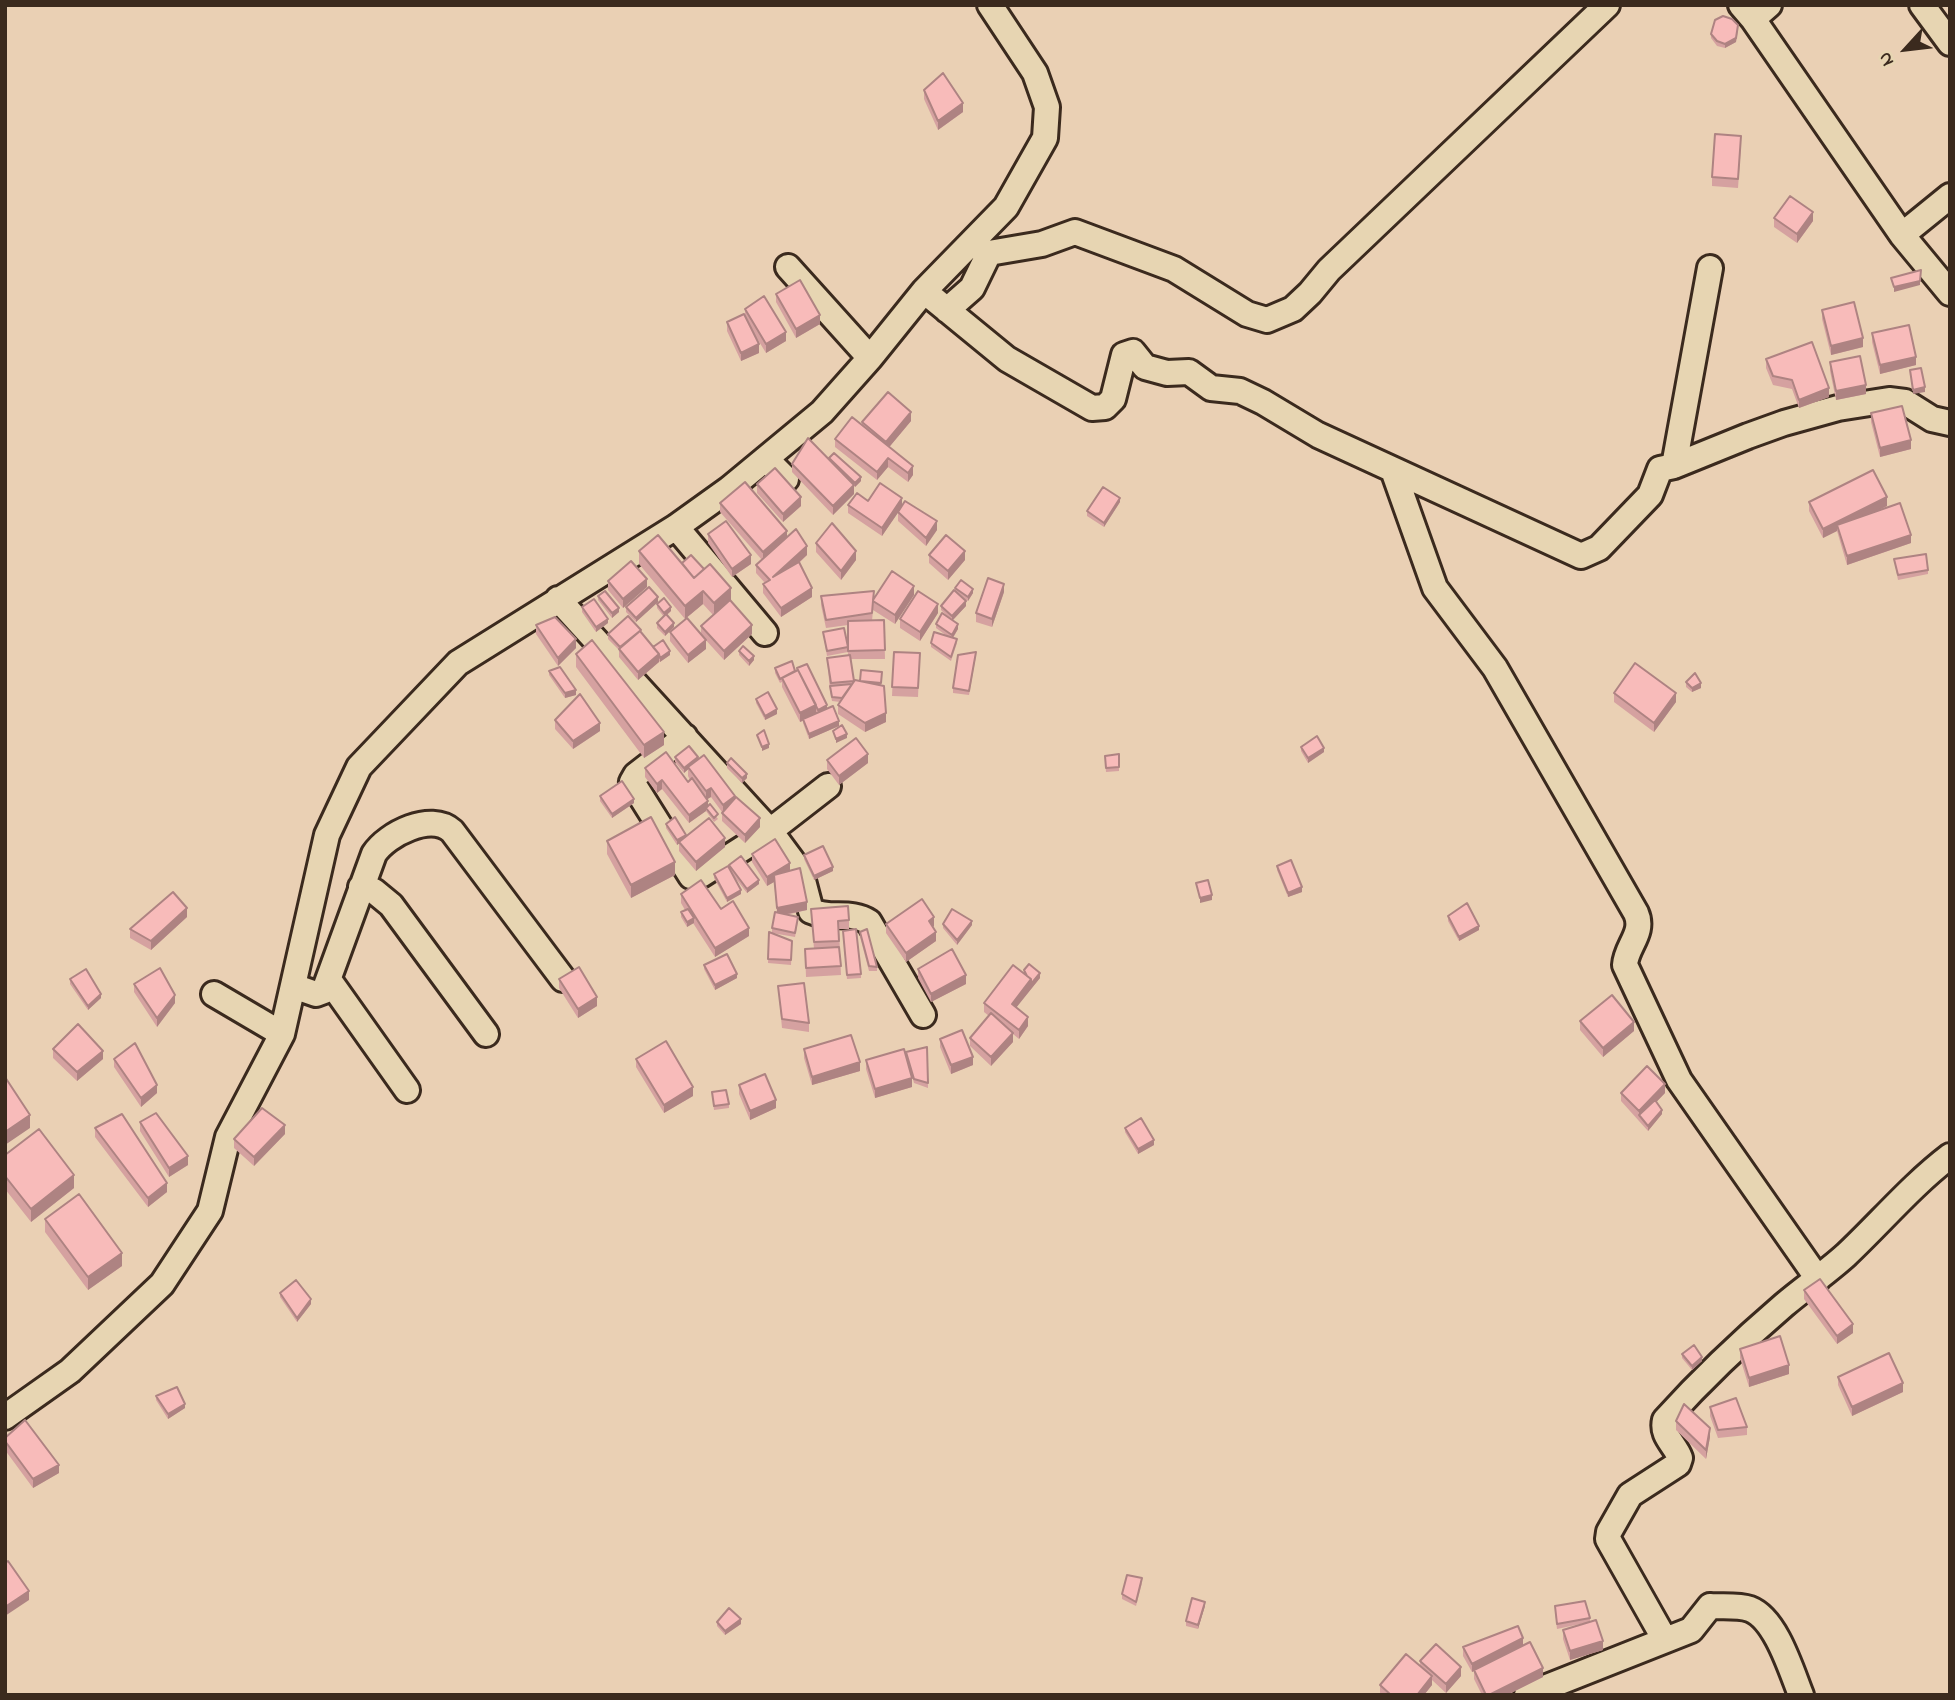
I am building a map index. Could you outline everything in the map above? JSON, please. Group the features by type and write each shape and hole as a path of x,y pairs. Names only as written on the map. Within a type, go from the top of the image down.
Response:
{"street":[{"path":"5,1417 70,1371 162,1284 210,1210 228,1138 282,1034 327,835 359,767 458,663 676,527 766,459 822,412 870,358 923,291 1006,207 1045,138 1047,107 1035,73 990,5"},
{"path":"947,310 972,288 989,253 1042,244 1075,232 1174,269 1247,314 1267,320 1277,317 1293,309 1310,293 1329,270 1607,5"},
{"path":"1922,5 1950,43"},
{"path":"1754,10 1902,234 1950,293"},
{"path":"1902,234 1950,196"},
{"path":"789,267 870,358"},
{"path":"1674,467 1710,268"},
{"path":"923,291 1007,359 1092,408 1105,407 1113,399 1123,359 1130,352 1145,367 1162,373 1189,372 1217,390 1240,391 1318,435 1581,556 1599,548 1650,495 1660,469 1674,467 1784,423 1838,408 1889,400 1905,402 1932,419 1950,423"},
{"path":"766,459 786,479"},
{"path":"1393,470 1435,589 1495,668 1639,919 1639,930 1625,965 1675,1072 1818,1279"},
{"path":"676,527 765,634"},
{"path":"558,599 770,831 801,873 811,911 854,915 869,922 923,1015"},
{"path":"685,737 636,775 632,782 688,873 696,876 770,831 828,786"},
{"path":"293,986 316,994 324,991 374,854 381,844 400,831 435,823 452,831 563,979"},
{"path":"362,887 391,905 486,1034"},
{"path":"329,980 407,1090"},
{"path":"214,994 282,1034"},
{"path":"1665,1640 1611,1546 1609,1532 1630,1495 1678,1464 1680,1458 1676,1449 1665,1436 1665,1420 1710,1371 1786,1303 1818,1279 1907,1196 1925,1175 1950,1156"},
{"path":"1527,1695 1690,1630 1710,1606 1746,1608 1762,1617 1773,1629 1801,1695"}],"building":[{"path":"1723,16 1738,25 1736,38 1725,44 1717,41 1711,34 1715,20"},
{"path":"943,73 963,103 938,121 924,90"},
{"path":"1715,134 1741,136 1738,179 1712,177"},
{"path":"1790,196 1813,212 1797,234 1774,218"},
{"path":"1921,270 1920,281 1894,287 1891,278"},
{"path":"800,280 820,315 796,329 776,294"},
{"path":"764,296 786,332 766,344 745,309"},
{"path":"1854,302 1863,338 1831,346 1822,310"},
{"path":"744,314 759,344 741,353 727,322"},
{"path":"1909,325 1916,357 1880,365 1872,333"},
{"path":"1812,342 1829,388 1799,400 1792,380 1773,376 1766,359"},
{"path":"1860,356 1866,385 1836,391 1830,362"},
{"path":"1921,368 1925,387 1913,390 1910,370"},
{"path":"888,392 911,412 886,442 862,422"},
{"path":"1902,406 1911,440 1880,448 1871,413"},
{"path":"852,417 913,466 908,473 888,458 877,472 835,439"},
{"path":"808,438 854,485 833,506 792,464"},
{"path":"834,453 861,477 855,483 829,458"},
{"path":"775,468 801,497 783,514 757,484"},
{"path":"1873,470 1887,497 1823,529 1809,502"},
{"path":"745,482 787,531 763,552 720,503"},
{"path":"880,483 902,498 882,528 848,505 857,493 868,501"},
{"path":"1103,487 1120,498 1104,523 1087,511"},
{"path":"905,501 937,521 926,538 898,512"},
{"path":"1900,503 1911,535 1847,556 1837,525"},
{"path":"726,521 751,555 732,569 708,534"},
{"path":"832,523 856,551 841,571 816,543"},
{"path":"796,529 807,546 773,577 799,562 812,588 781,608 763,584 770,580 756,565"},
{"path":"658,535 694,578 710,564 731,588 714,603 703,591 685,606 639,551"},
{"path":"946,535 965,551 948,571 929,555"},
{"path":"1926,554 1928,570 1898,575 1894,559"},
{"path":"691,555 704,569 694,578 682,563"},
{"path":"631,561 647,579 623,599 608,581"},
{"path":"892,571 914,586 895,615 873,601 872,613 826,620 821,596 874,591 873,600"},
{"path":"988,578 1004,584 992,619 976,613"},
{"path":"961,580 973,589 968,597 955,588"},
{"path":"649,587 658,597 636,618 626,607"},
{"path":"954,590 966,601 952,616 941,606"},
{"path":"605,591 619,608 612,613 598,596"},
{"path":"918,591 938,604 920,632 900,619"},
{"path":"664,598 671,607 664,613 657,604"},
{"path":"594,599 608,619 596,627 582,607"},
{"path":"730,600 752,625 724,651 701,626"},
{"path":"942,613 958,624 952,635 936,624"},
{"path":"666,614 674,623 665,632 657,623"},
{"path":"628,616 641,630 620,647 608,634"},
{"path":"555,617 576,639 558,658 536,625"},
{"path":"687,618 706,640 688,655 670,632"},
{"path":"884,620 885,650 848,651 848,621"},
{"path":"844,628 848,647 827,651 823,632"},
{"path":"640,631 659,654 638,672 619,649"},
{"path":"934,632 957,639 951,657 931,643"},
{"path":"592,640 664,732 644,745 576,654"},
{"path":"663,640 670,651 660,658 653,647"},
{"path":"743,646 754,656 749,661 739,651"},
{"path":"894,652 920,653 918,688 892,687"},
{"path":"976,652 969,691 953,688 958,655"},
{"path":"850,655 854,681 831,683 827,658"},
{"path":"792,661 795,671 780,679 775,668"},
{"path":"1635,663 1676,693 1654,723 1614,693"},
{"path":"807,664 827,705 818,710 797,668"},
{"path":"560,667 576,690 565,693 549,671"},
{"path":"798,670 816,705 800,713 782,678"},
{"path":"861,670 882,672 881,683 860,681"},
{"path":"1695,673 1701,683 1692,688 1686,682"},
{"path":"855,680 884,686 886,713 865,723 838,705"},
{"path":"852,684 842,698 832,697 830,686"},
{"path":"768,692 777,709 765,716 756,699"},
{"path":"580,694 600,723 573,741 555,720"},
{"path":"833,706 839,721 809,734 803,719"},
{"path":"842,725 847,734 836,739 833,731"},
{"path":"764,730 769,744 762,747 757,735"},
{"path":"1317,736 1324,748 1308,758 1301,747"},
{"path":"856,738 868,754 839,776 827,760"},
{"path":"689,746 698,757 684,768 675,757"},
{"path":"666,752 688,782 692,778 708,801 689,815 662,780 657,784 645,768"},
{"path":"1119,754 1119,767 1106,768 1105,756"},
{"path":"704,755 735,796 723,805 711,788 706,791 688,767"},
{"path":"731,758 747,774 742,778 727,763"},
{"path":"622,781 634,799 612,814 600,796"},
{"path":"736,797 760,818 745,835 722,813"},
{"path":"710,804 718,814 714,818 706,808"},
{"path":"651,817 675,862 631,885 607,841"},
{"path":"675,817 686,835 677,840 666,824"},
{"path":"709,818 725,838 696,862 679,842"},
{"path":"775,839 790,863 767,877 752,854"},
{"path":"823,846 833,867 814,876 804,855"},
{"path":"741,856 759,880 747,889 729,865"},
{"path":"1291,860 1302,887 1288,893 1277,866"},
{"path":"728,866 741,890 727,898 714,874"},
{"path":"800,868 807,902 777,908 774,875"},
{"path":"701,880 721,909 733,901 749,928 715,948 681,894"},
{"path":"1208,880 1212,895 1200,898 1196,883"},
{"path":"173,892 187,908 151,941 130,929"},
{"path":"922,899 934,917 929,921 936,932 906,953 886,924"},
{"path":"1467,903 1479,926 1459,937 1448,916"},
{"path":"848,906 849,920 838,921 839,941 814,942 811,909"},
{"path":"688,909 694,918 687,922 681,912"},
{"path":"952,909 972,921 957,940 943,924"},
{"path":"775,912 798,917 795,933 772,928"},
{"path":"856,929 861,974 847,975 843,931"},
{"path":"867,929 877,967 869,966 860,932"},
{"path":"769,932 792,941 791,960 768,959"},
{"path":"839,947 841,966 806,968 805,949"},
{"path":"952,949 966,975 931,994 918,969"},
{"path":"727,954 737,974 715,985 704,965"},
{"path":"1029,964 1040,973 1031,984 1031,979 1024,970"},
{"path":"1013,965 1031,979 1012,1004 1028,1017 1019,1030 984,1003"},
{"path":"579,967 597,997 578,1009 559,979"},
{"path":"160,968 175,995 157,1018 134,984"},
{"path":"86,969 101,994 88,1006 70,979"},
{"path":"804,983 809,1023 782,1019 778,986"},
{"path":"1612,995 1634,1022 1603,1048 1580,1021"},
{"path":"991,1013 1013,1033 991,1057 970,1038"},
{"path":"78,1024 103,1051 77,1072 53,1049"},
{"path":"962,1030 973,1057 951,1065 940,1039"},
{"path":"851,1035 860,1062 812,1077 804,1049"},
{"path":"666,1041 693,1087 664,1105 636,1059"},
{"path":"135,1043 157,1085 141,1098 114,1059"},
{"path":"927,1047 928,1083 914,1079 906,1052"},
{"path":"904,1049 912,1078 875,1089 866,1060"},
{"path":"1647,1066 1665,1084 1639,1111 1621,1093"},
{"path":"765,1074 776,1100 750,1111 739,1085"},
{"path":"5,1077 30,1115 5,1132"},
{"path":"726,1090 729,1104 714,1106 712,1092"},
{"path":"1655,1100 1662,1110 1648,1126 1639,1115"},
{"path":"262,1108 285,1125 254,1157 234,1139"},
{"path":"156,1113 188,1156 169,1168 140,1122"},
{"path":"122,1114 167,1183 148,1198 95,1128"},
{"path":"1141,1118 1154,1140 1138,1149 1125,1128"},
{"path":"39,1129 74,1175 31,1209 5,1176 5,1155"},
{"path":"79,1194 122,1253 88,1277 45,1219"},
{"path":"1820,1279 1853,1324 1837,1336 1804,1290"},
{"path":"296,1280 311,1299 297,1318 280,1293"},
{"path":"1780,1336 1789,1365 1749,1378 1740,1349"},
{"path":"1694,1345 1702,1357 1692,1366 1682,1354"},
{"path":"1889,1353 1903,1383 1852,1407 1838,1377"},
{"path":"177,1387 185,1404 168,1414 156,1396"},
{"path":"1736,1398 1747,1427 1718,1430 1710,1407"},
{"path":"1684,1404 1710,1428 1706,1450 1676,1421"},
{"path":"25,1420 59,1465 33,1479 5,1441"},
{"path":"8,1561 29,1591 5,1607 5,1563"},
{"path":"1127,1575 1142,1578 1136,1602 1122,1594"},
{"path":"1192,1598 1205,1602 1198,1625 1186,1621"},
{"path":"1585,1601 1590,1618 1557,1624 1555,1606"},
{"path":"729,1608 741,1619 725,1631 717,1622"},
{"path":"1596,1620 1603,1641 1570,1651 1563,1630"},
{"path":"1518,1626 1523,1638 1472,1664 1463,1647"},
{"path":"1530,1642 1543,1668 1486,1695 1474,1670"},
{"path":"1436,1644 1461,1667 1446,1684 1420,1661"},
{"path":"1406,1654 1432,1676 1417,1695 1391,1695 1380,1685"}]}
